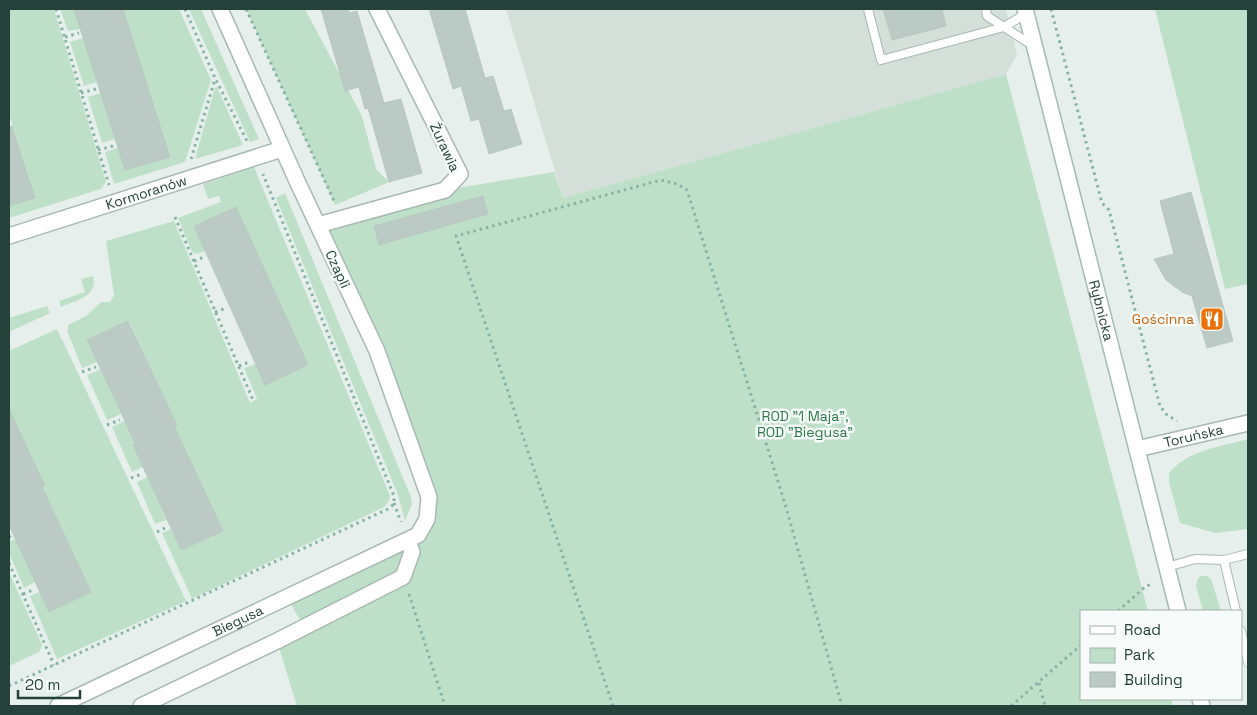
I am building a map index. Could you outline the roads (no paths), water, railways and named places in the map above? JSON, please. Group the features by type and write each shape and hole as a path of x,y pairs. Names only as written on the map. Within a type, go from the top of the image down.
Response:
{"street":[{"name":"Czapli","path":"220,9 282,149 377,351 429,497 427,519 413,538"},
{"name":"Żurawia","path":"318,225 445,190 460,174 377,9"},
{"name":"Rybnicka","path":"1026,11 1178,610"},
{"name":"Kormoranów","path":"9,236 282,149"},
{"name":"Toruńska","path":"1137,449 1248,423"},
{"path":"141,706 277,641 403,577 412,552 413,538"},
{"name":"Biegusa","path":"58,706 413,538"}],"lane":[{"path":"868,9 881,60 1004,27 1026,11"},
{"path":"986,9 987,16 1035,46"},
{"path":"1169,573 1195,559 1224,560 1248,554"},
{"path":"1224,560 1236,610"},
{"path":"1242,635 1248,662"}],"place":[{"name":"Gościnna","path":"1212,319"}],"park label":[{"name":"ROD \"1 Maja\", ROD \"Biegusa\"","path":"805,424"}]}
